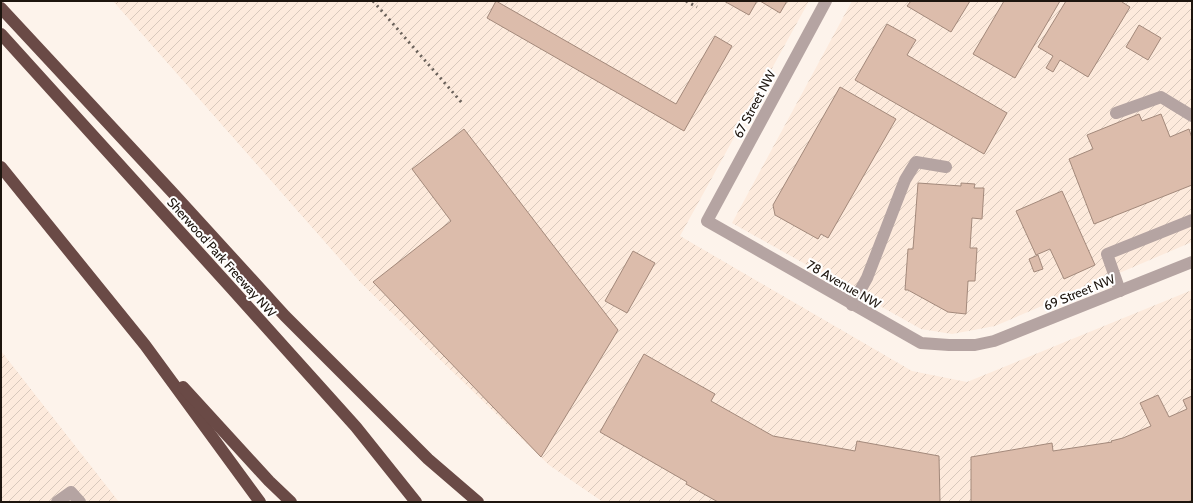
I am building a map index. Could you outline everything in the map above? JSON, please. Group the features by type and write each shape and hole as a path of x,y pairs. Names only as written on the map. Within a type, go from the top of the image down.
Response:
{"highway":[{"path":"1,8 285,316 428,459 478,502"},
{"name":"Sherwood Park Freeway NW","path":"1,34 351,422 416,502"},
{"path":"1,167 145,345 260,502"},
{"path":"145,345 291,502"}],"street":[{"name":"67 Street NW","path":"707,221 826,1"},
{"path":"1116,113 1162,97 1192,116"},
{"path":"852,305 867,278 905,180 916,162 946,167"},
{"path":"1120,291 1107,254 1192,220"},
{"name":"78 Avenue NW","path":"707,221 921,343 975,345"},
{"name":"69 Street NW","path":"975,345 994,341 1192,262"},
{"path":"57,502 71,492 80,502"}],"shaded area":[{"path":"113,1 809,1 680,236 912,371 967,382 1192,290 1192,502 603,502 549,465 361,283"},
{"path":"852,1 1192,1 1192,242 995,326 952,334 921,329 732,223"},
{"path":"1,351 119,502 1,502"}],"building":[{"path":"496,1 676,104 715,36 732,46 684,131 487,18"},
{"path":"724,1 757,1 749,15"},
{"path":"760,1 787,1 780,13"},
{"path":"911,1 970,1 951,32 907,6"},
{"path":"1004,1 1060,1 1015,78 973,54"},
{"path":"1066,1 1123,1 1122,2 1130,7 1088,77 1060,60 1053,72 1046,68 1053,56 1038,47"},
{"path":"887,24 916,40 907,55 1007,113 984,154 855,80"},
{"path":"1139,25 1161,38 1148,60 1126,47"},
{"path":"840,87 896,119 828,238 821,234 818,239 775,215 773,205"},
{"path":"1139,114 1142,121 1161,114 1170,137 1189,129 1192,138 1192,185 1094,224 1069,159 1093,149 1087,135"},
{"path":"464,129 618,330 541,457 373,282 451,221 412,169"},
{"path":"918,183 961,186 961,183 975,184 974,188 984,188 982,219 972,218 970,248 977,248 975,281 968,281 966,314 948,312 908,290 905,290 908,249 913,249"},
{"path":"1062,191 1095,265 1064,279 1050,249 1036,255 1016,211"},
{"path":"633,251 655,263 627,313 605,301"},
{"path":"1038,255 1043,269 1034,272 1029,259"},
{"path":"644,354 715,394 711,401 773,436 855,451 857,441 939,456 940,502 718,502 686,484 687,482 600,432"},
{"path":"1158,395 1169,417 1187,409 1183,400 1192,396 1192,500 1188,502 971,502 971,457 1052,443 1053,451 1112,442 1111,441 1123,438 1151,426 1140,403"}],"railway":[{"path":"373,1 463,104"},
{"path":"686,1 697,7"}]}
